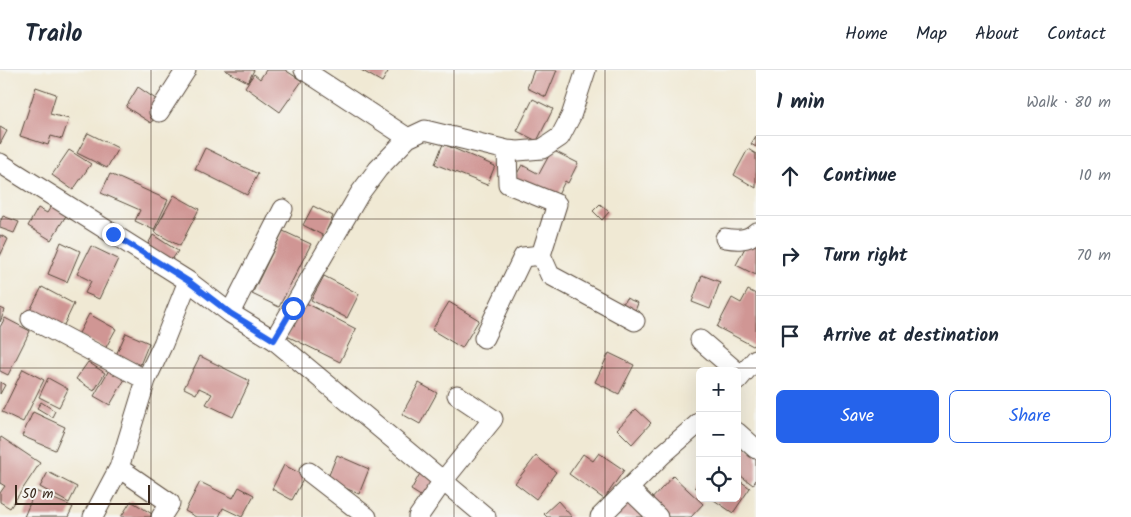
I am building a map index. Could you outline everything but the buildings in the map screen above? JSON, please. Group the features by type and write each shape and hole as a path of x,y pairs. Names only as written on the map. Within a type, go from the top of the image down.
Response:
{"street":[{"path":"160,112 186,70"},
{"path":"304,70 408,138"},
{"path":"274,340 360,193 378,169 408,138 425,130 507,150 542,149 560,137 571,116 586,70"},
{"path":"507,150 508,184 557,204 541,256 550,275 635,321"},
{"path":"0,163 188,281 230,313 274,340 486,517"},
{"path":"230,313 283,209"},
{"path":"724,238 738,240 753,235 756,232"},
{"path":"484,338 523,257 541,256"},
{"path":"93,517 118,468 146,380 163,344 188,281"},
{"path":"31,319 146,380"},
{"path":"700,340 729,367"},
{"path":"741,372 756,359"},
{"path":"418,517 443,481 493,419 457,396"},
{"path":"600,517 628,488 696,426"},
{"path":"741,436 756,450"},
{"path":"118,468 170,503 161,517"},
{"path":"309,472 367,517"},
{"path":"628,488 658,517"}],"route":[{"path":"113,234 188,281 230,313 274,340 293,308"}]}
